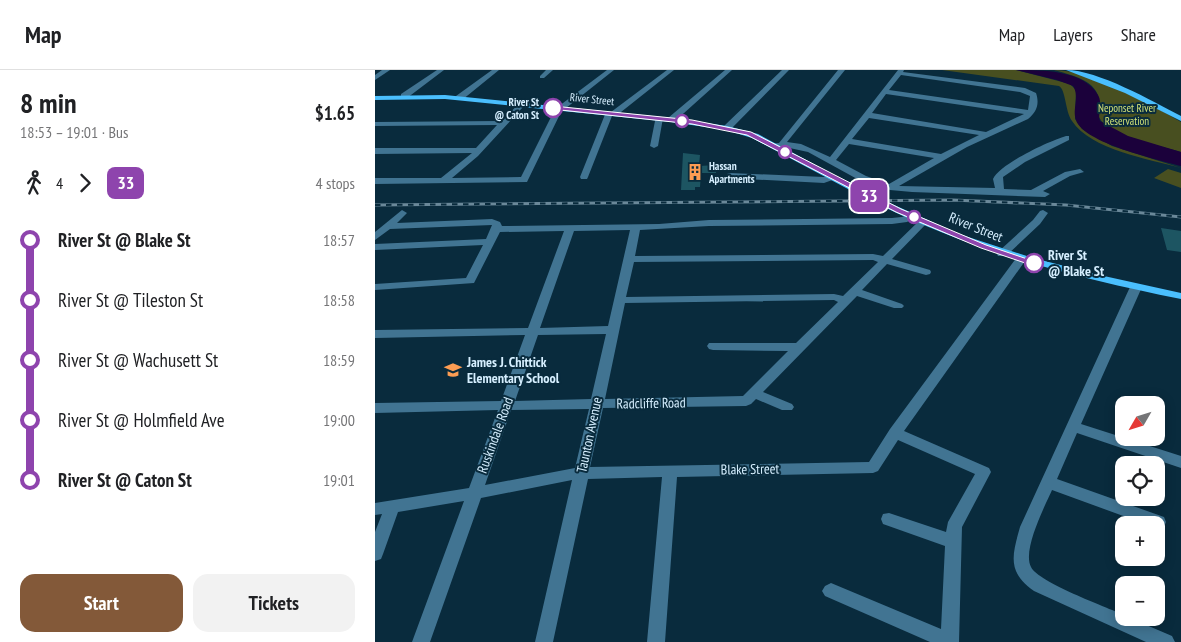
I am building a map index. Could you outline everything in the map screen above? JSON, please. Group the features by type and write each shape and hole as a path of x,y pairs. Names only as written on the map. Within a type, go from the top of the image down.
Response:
{"main road":[{"path":"1069,70 1128,91 1181,119"},
{"path":"1082,70 1137,90 1181,113"},
{"name":"River Street","path":"375,98 404,96 459,98 659,118 749,133 866,195 1002,254 1136,287 1181,296"}],"street":[{"path":"375,78 387,70"},
{"path":"404,96 441,70"},
{"path":"459,98 496,70"},
{"path":"542,77 550,70"},
{"path":"375,180 525,180 561,109 611,70"},
{"path":"584,177 611,114 671,70"},
{"path":"671,120 729,70"},
{"path":"727,128 785,70"},
{"path":"783,143 842,70"},
{"path":"831,160 900,72 1025,90 1033,97 1034,107 1029,114 984,135 890,187"},
{"path":"884,93 1029,114"},
{"path":"445,180 479,150 520,105"},
{"path":"866,116 984,135"},
{"path":"653,146 659,118"},
{"path":"375,124 503,123"},
{"path":"1000,191 997,179 999,175 1022,160 1066,138"},
{"path":"773,146 783,143 831,160 858,176 890,187 1038,194"},
{"path":"846,143 939,159"},
{"path":"375,151 479,150"},
{"path":"730,176 824,180 835,178"},
{"path":"380,232 403,213"},
{"path":"1002,254 1037,222 1043,213"},
{"path":"496,229 636,228 709,222 892,221 905,220 911,216"},
{"path":"787,407 750,397 923,221"},
{"path":"375,287 470,281 497,224 492,222 380,232"},
{"name":"Ruskindale Road","path":"421,642 570,228"},
{"name":"Taunton Avenue","path":"544,642 636,228"},
{"path":"375,247 489,242"},
{"path":"629,259 869,256 926,272"},
{"name":"Blake Street","path":"375,509 392,508 581,473 873,467 895,433 1021,260"},
{"path":"1136,287 1028,527 1020,557 1022,572 1028,579 1056,594 1166,642"},
{"path":"620,300 834,297 850,295 898,306"},
{"path":"375,334 613,330"},
{"path":"713,346 798,347"},
{"name":"Radcliffe Road","path":"375,408 596,404 750,397"},
{"path":"1073,426 1181,462"},
{"path":"831,591 950,642 954,527 983,472 895,433"},
{"path":"656,642 670,471"},
{"path":"1048,482 1142,516"},
{"path":"375,554 392,508"},
{"path":"889,519 954,542"}],"green space":[{"name":"Neponset River Reservation","path":"942,70 1016,70 1070,84 1076,90 1075,119 1082,129 1112,146 1181,168 1122,152 1106,146 1081,131 1070,117 1063,92 1059,86"},
{"name":"Neponset River Reservation","path":"1054,70 1069,71 1103,81 1137,97 1181,122 1181,152 1123,135 1113,130 1104,124 1099,117 1100,106 1095,89 1082,79"},
{"path":"1168,169 1181,173 1181,188 1154,178"}],"shaded area":[{"path":"1016,70 1050,71 1073,76 1083,81 1092,87 1098,95 1100,121 1128,136 1181,152 1181,166 1140,155 1092,136 1076,120 1076,94 1073,86"}],"building":[{"name":"Hassan Apartments","path":"683,153 700,155 699,166 717,165 716,173 701,173 700,187 695,187 695,190 681,190"},
{"path":"1161,228 1181,231 1181,252 1167,250"}],"railway":[{"path":"375,205 953,200 1066,205 1181,217"}],"bus line":[{"name":"33","path":"553,108 692,122 749,133 898,211 984,247 1034,263"}],"place":[{"name":"River St @ Caton St","path":"553,108"},
{"name":"Hassan Apartments","path":"695,172"},
{"name":"River St @ Blake St","path":"1034,263"},
{"name":"James J. Chittick Elementary School","path":"453,370"}]}
